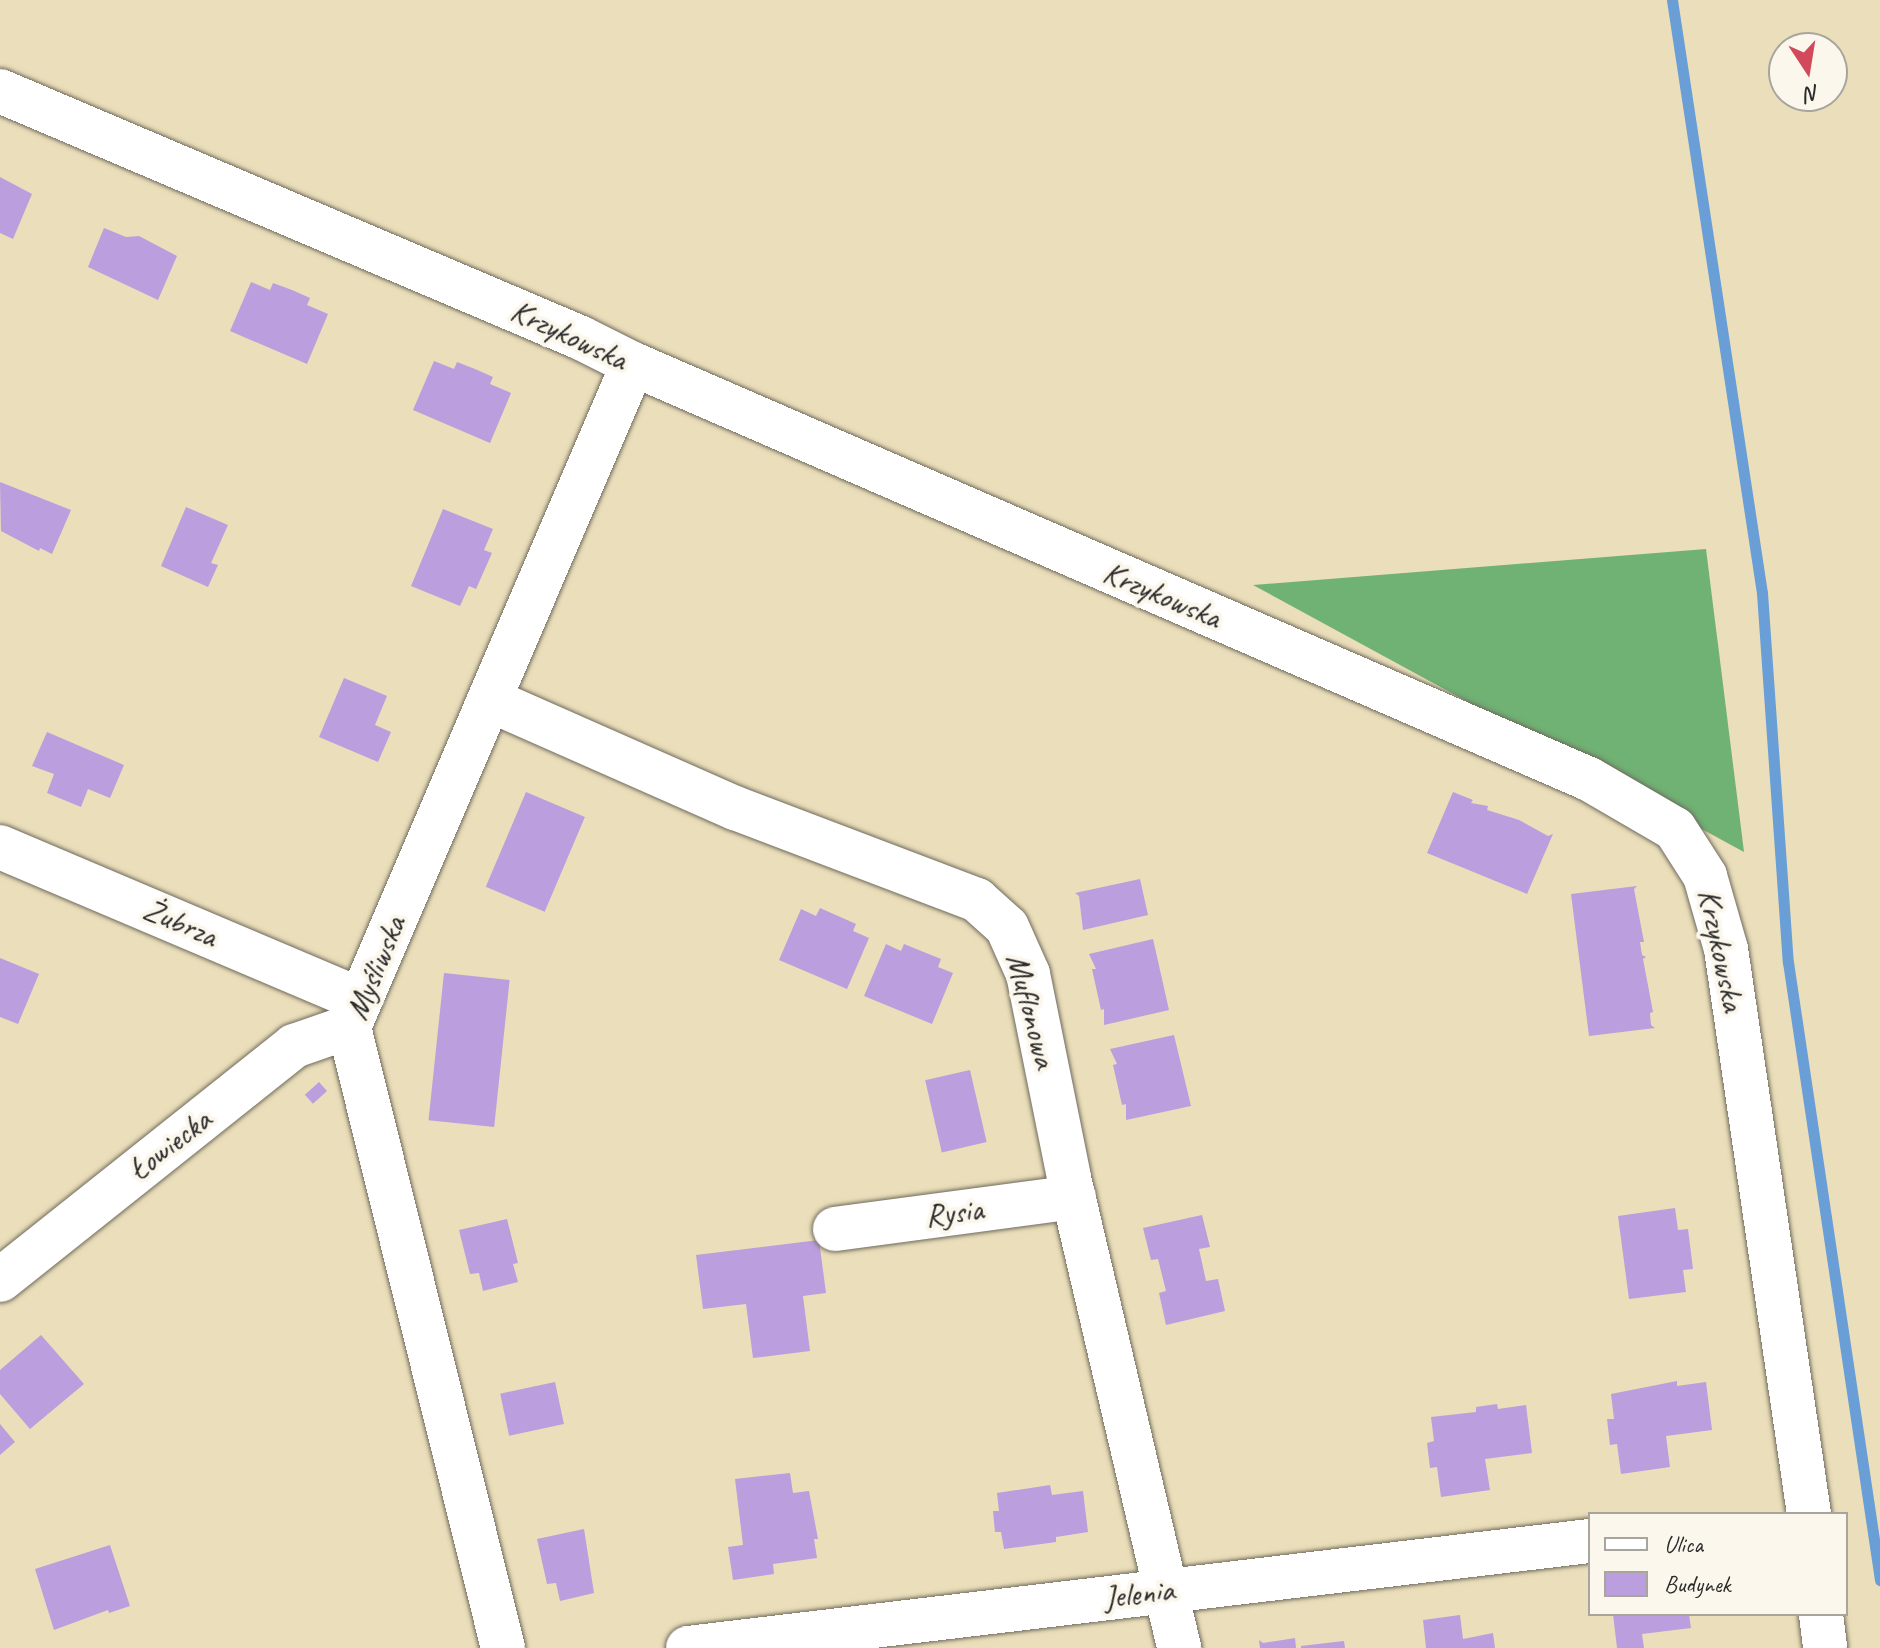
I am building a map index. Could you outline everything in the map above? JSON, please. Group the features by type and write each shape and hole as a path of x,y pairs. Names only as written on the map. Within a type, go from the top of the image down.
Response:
{"street":[{"name":"Krzykowska","path":"0,91 581,338 633,364 1589,779 1675,829 1705,876 1726,949 1809,1512"},
{"name":"Myśliwska","path":"503,1648 355,1013 633,364"},
{"name":"Muflonowa","path":"490,700 735,808 977,900 1007,927 1028,974 1074,1197 1179,1648"},
{"name":"Żubrza","path":"0,847 355,1013"},
{"name":"Łowiecka","path":"0,1280 294,1046 355,1013"},
{"name":"Rysia","path":"835,1229 1074,1197"},
{"name":"Jelenia","path":"688,1648 1588,1541"},
{"path":"1821,1616 1825,1648"}],"green space":[{"path":"1706,549 1744,852 1253,585"}],"building":[{"path":"0,177 32,194 13,239 0,233"},
{"path":"104,228 126,237 139,236 177,256 158,300 88,267"},
{"path":"251,282 270,290 273,283 292,290 310,298 307,305 328,314 307,364 230,331"},
{"path":"434,361 454,369 457,362 475,369 493,377 490,384 511,393 490,443 413,410"},
{"path":"0,482 71,510 52,554 40,548 39,551 1,531"},
{"path":"186,507 228,525 211,563 218,565 208,587 161,566"},
{"path":"443,509 493,529 484,550 492,553 476,589 469,586 460,606 411,586"},
{"path":"344,678 387,696 375,725 391,732 378,762 319,737"},
{"path":"47,732 124,765 110,798 88,789 81,807 47,793 54,774 32,766"},
{"path":"526,792 585,817 545,912 486,887"},
{"path":"1453,792 1473,800 1471,803 1488,806 1487,810 1519,820 1548,836 1553,834 1527,894 1427,853"},
{"path":"1140,879 1148,915 1083,930 1079,896 1075,893"},
{"path":"1637,886 1634,889 1644,942 1640,942 1642,955 1646,957 1643,959 1653,1012 1650,1013 1651,1025 1655,1028 1589,1036 1571,894"},
{"path":"820,908 856,924 853,931 869,938 847,989 779,960 801,909 816,916"},
{"path":"1153,939 1169,1010 1104,1025 1104,1009 1101,1010 1092,969 1096,969 1089,954"},
{"path":"886,944 901,951 904,944 941,959 938,967 953,973 932,1024 864,996"},
{"path":"0,958 39,974 18,1024 0,1017"},
{"path":"444,973 510,980 494,1127 429,1120"},
{"path":"1174,1035 1191,1106 1126,1120 1126,1104 1122,1105 1113,1065 1117,1064 1110,1049"},
{"path":"970,1070 987,1142 942,1152 925,1080"},
{"path":"319,1082 327,1091 313,1104 305,1095"},
{"path":"1675,1208 1678,1230 1688,1229 1693,1269 1683,1270 1686,1292 1629,1299 1618,1216"},
{"path":"1202,1215 1210,1247 1199,1249 1206,1281 1218,1279 1225,1311 1166,1325 1159,1293 1166,1291 1158,1259 1151,1260 1143,1228"},
{"path":"507,1219 518,1263 513,1264 518,1282 483,1291 479,1273 470,1274 459,1230"},
{"path":"819,1240 826,1293 803,1296 810,1351 753,1358 746,1304 703,1309 696,1255"},
{"path":"41,1335 84,1384 30,1429 0,1394 0,1370"},
{"path":"1677,1381 1677,1386 1706,1382 1712,1430 1666,1436 1670,1467 1621,1474 1617,1444 1610,1445 1607,1419 1614,1419 1611,1394"},
{"path":"555,1382 564,1424 509,1436 500,1394"},
{"path":"1497,1404 1498,1409 1526,1405 1532,1453 1485,1459 1490,1490 1441,1497 1437,1467 1430,1468 1427,1443 1434,1441 1431,1417 1476,1412 1476,1407"},
{"path":"0,1424 15,1442 0,1455"},
{"path":"790,1473 793,1493 809,1491 818,1539 814,1539 817,1558 773,1564 774,1574 733,1580 728,1547 743,1545 735,1479"},
{"path":"1050,1485 1052,1495 1083,1491 1088,1532 1056,1537 1056,1542 1004,1549 1001,1532 995,1532 993,1511 999,1511 997,1493"},
{"path":"584,1529 594,1593 560,1601 556,1583 547,1584 537,1539"},
{"path":"110,1545 130,1606 109,1613 108,1610 54,1630 35,1569"},
{"path":"1460,1615 1463,1639 1493,1633 1495,1648 1426,1648 1423,1620"},
{"path":"1613,1616 1689,1616 1691,1628 1642,1634 1644,1648 1617,1648"},
{"path":"1295,1638 1296,1648 1260,1648 1259,1640 1263,1643"},
{"path":"1344,1641 1345,1648 1301,1648 1301,1646"}],"waterway":[{"path":"1672,0 1762,593 1788,962 1880,1580"}]}
